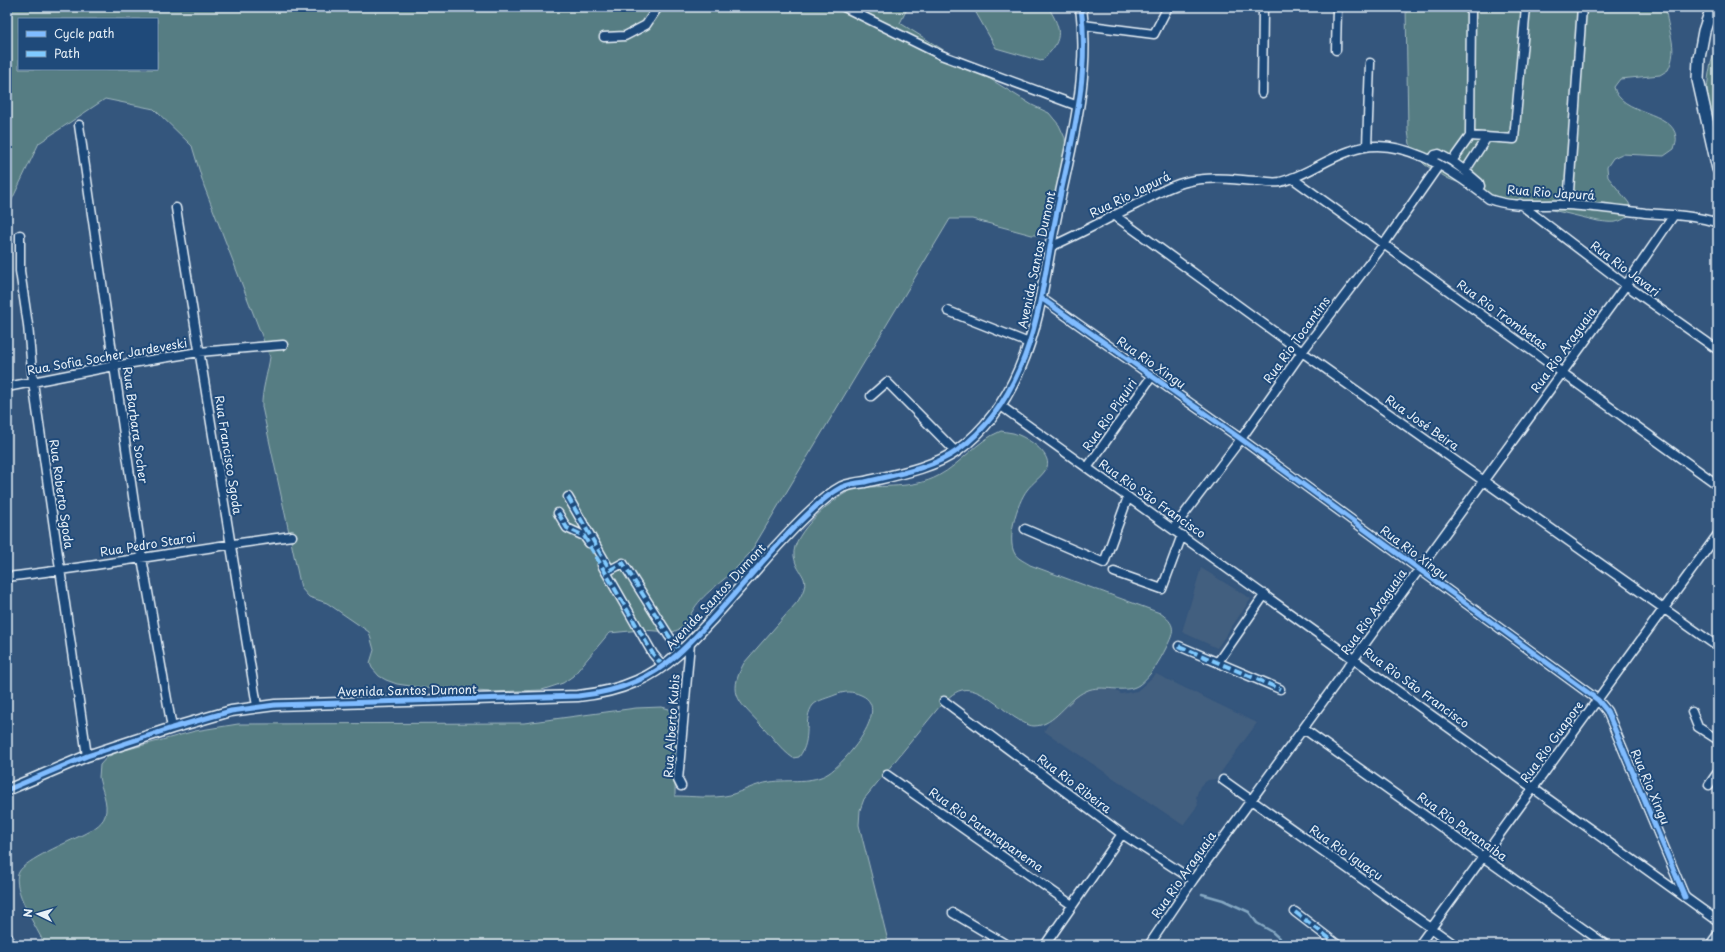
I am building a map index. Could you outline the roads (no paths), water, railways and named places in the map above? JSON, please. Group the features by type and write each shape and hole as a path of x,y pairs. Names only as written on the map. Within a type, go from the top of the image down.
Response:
{"main road":[{"path":"1712,7 1704,31 1699,58 1698,80 1718,169"}],"street":[{"path":"604,37 625,36 646,25 658,7"},
{"path":"844,7 941,55 1078,106"},
{"name":"Avenida Santos Dumont","path":"7,790 87,756 172,728 231,711 257,706 578,696 592,694 638,681 664,666 690,643 786,537 827,496 844,486 911,470 936,462 956,452 979,433 1001,406 1020,367 1029,343 1041,298 1083,76 1084,46 1081,7"},
{"path":"1083,25 1154,34 1168,7"},
{"path":"1262,93 1263,7"},
{"path":"1336,50 1337,7"},
{"path":"1452,160 1470,136 1471,7"},
{"path":"1470,136 1514,139 1526,7"},
{"path":"1568,205 1582,7"},
{"path":"1366,146 1370,64"},
{"name":"Rua Barbara Socher","path":"79,125 142,558 172,728"},
{"path":"1465,171 1487,137"},
{"name":"Rua Rio Japurá","path":"1050,247 1077,236 1114,215 1170,187 1190,181 1207,179 1279,182 1292,178 1350,150 1366,146 1400,148 1431,161 1440,165 1489,199 1496,202 1568,205 1674,215 1704,219 1718,223"},
{"path":"1431,161 1435,155 1439,154 1452,160 1479,183 1480,186 1478,190"},
{"name":"Rua Rio Tocantins","path":"1173,529 1241,439 1302,352 1384,244 1440,165"},
{"name":"Rua Rio Trombetas","path":"1292,178 1718,485"},
{"name":"Rua Rio Javari","path":"1520,204 1626,285 1718,350"},
{"name":"Rua Francisco Sgoda","path":"176,208 257,706"},
{"name":"Rua José Beira","path":"1114,215 1302,352 1484,482 1664,607 1718,647"},
{"name":"Rua Rio Araguaia","path":"1149,945 1193,880 1484,482 1626,285 1674,215"},
{"name":"Rua Rio Japurá","path":"1704,219 1718,216"},
{"name":"Rua Roberto Sgoda","path":"20,235 20,271 28,325 33,382 87,756"},
{"name":"Rua Rio Xingu","path":"1041,298 1241,439 1420,569 1430,579 1598,700 1607,711 1686,897"},
{"path":"948,311 1029,343"},
{"name":"Rua Sofia Socher Jardeveski","path":"7,388 114,366 199,352 283,345"},
{"name":"Rua Rio Piquiri","path":"1087,468 1152,376"},
{"path":"871,396 887,382 956,452"},
{"name":"Rua Rio São Francisco","path":"1001,406 1355,658 1718,920"},
{"path":"1025,529 1104,563 1128,497"},
{"path":"568,498 610,570 623,563 680,651"},
{"path":"558,513 567,528 584,536 653,654 664,666"},
{"name":"Rua Rio Guapore","path":"1420,945 1533,787 1718,534"},
{"path":"1114,572 1162,589 1182,535"},
{"name":"Rua Pedro Staroi","path":"7,577 60,571 230,544 292,536"},
{"path":"1218,662 1265,594"},
{"name":"Rua Alberto Kubis","path":"681,786 678,780 690,643"},
{"path":"1179,646 1280,689"},
{"name":"Rua Rio Ribeira","path":"944,701 1122,834 1193,880"},
{"path":"1692,712 1698,726 1718,740"},
{"name":"Rua Rio Paranaiba","path":"1304,729 1606,945"},
{"path":"1709,785 1718,772"},
{"name":"Rua Rio Paranapanema","path":"887,775 1072,905"},
{"name":"Rua Rio Iguaçu","path":"1224,780 1456,945"},
{"path":"1045,945 1122,834"},
{"path":"1295,912 1338,945"},
{"path":"953,913 1007,945"},
{"path":"1710,945 1718,934"},
{"path":"7,936 12,945"}],"waterway":[{"path":"1202,894 1223,900 1249,912 1257,923 1271,931 1287,945"}]}
